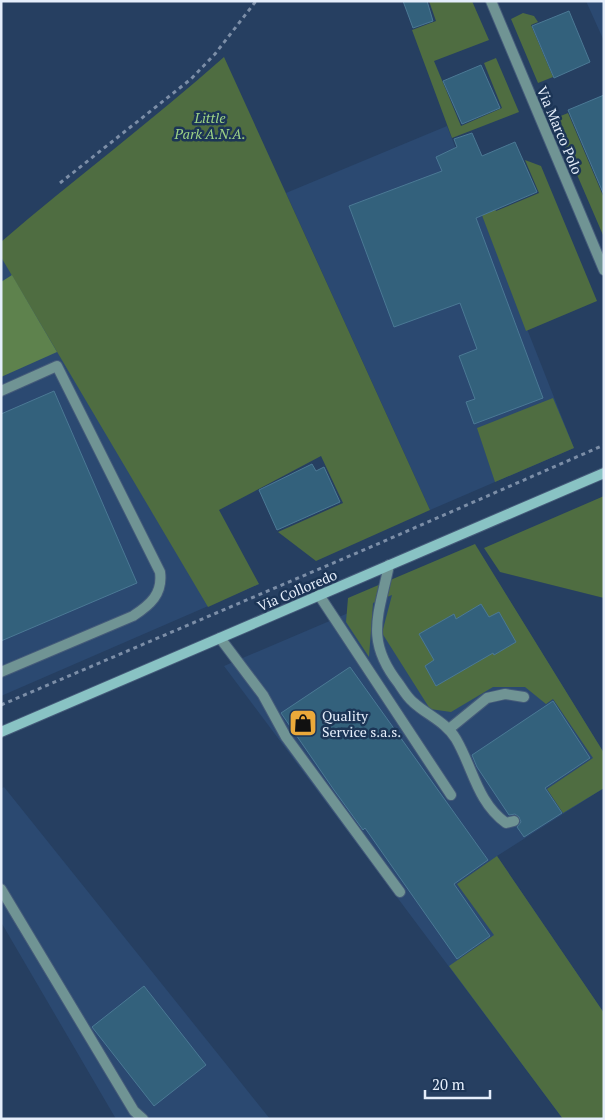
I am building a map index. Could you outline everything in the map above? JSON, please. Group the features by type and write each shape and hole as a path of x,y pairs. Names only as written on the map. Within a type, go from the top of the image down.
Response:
{"main road":[{"name":"Via Colloredo","path":"1,732 604,472"}],"street":[{"name":"Via Marco Polo","path":"491,1 604,270"},
{"path":"1,391 57,366 160,572 161,582 158,595 146,608 133,616 1,672"},
{"path":"389,565 376,628 376,642 387,670 412,702 449,729 457,741 475,785 500,819 506,824 514,821"},
{"path":"319,595 451,795"},
{"path":"220,638 263,695 286,737 400,892"},
{"path":"449,729 488,698 505,694 524,698"},
{"path":"1,889 134,1111 142,1119"}],"path":[{"path":"60,183 191,79 215,54 256,1"},
{"path":"1,706 604,445"}],"shaded area":[{"path":"586,1 604,1 604,41"},
{"path":"447,126 574,448 430,510 286,193"},
{"path":"1,242 259,584 1,696"},
{"path":"482,556 604,753 604,788 497,856 604,1013 563,1119 224,666"},
{"path":"4,787 270,1119 116,1119 1,922 1,789"}],"green space":[{"path":"429,1 472,1 489,40 434,61 461,126 502,108 484,63 496,58 519,112 452,138 412,30 436,21"},
{"path":"523,13 534,16 538,22 531,25 553,77 538,83 511,19"},
{"name":"Little Park A.N.A.","path":"224,57 430,510 316,561 278,532 343,503 321,456 219,510 259,584 208,607 1,257 1,242"},
{"path":"568,113 604,198 603,235 553,119"},
{"path":"525,160 541,166 597,301 526,331 475,197 487,192 496,211 539,193"},
{"path":"12,275 57,352 1,377 1,282"},
{"path":"553,398 574,448 495,482 477,428"},
{"path":"604,496 604,598 500,572 484,548"},
{"path":"475,544 604,753 604,788 563,813 547,789 593,758 553,699 546,704 525,687 493,687 451,712 430,709 382,633 392,595 373,603 369,657 346,622 348,598"},
{"path":"497,856 604,1013 604,1119 563,1119 449,966 494,935 457,884"}],"building":[{"path":"403,1 427,1 433,21 413,28"},
{"path":"569,11 590,62 554,78 532,26"},
{"path":"481,65 500,108 462,124 443,81"},
{"path":"604,95 604,195 568,110"},
{"path":"472,133 482,156 515,142 537,192 476,218 543,398 474,424 466,402 475,399 459,356 477,349 460,303 394,327 349,206 442,171 436,157 457,147 454,139"},
{"path":"54,391 137,583 1,641 1,414"},
{"path":"312,464 316,471 324,467 340,502 277,530 259,490"},
{"path":"481,604 489,617 499,612 516,642 436,686 425,666 434,660 419,634 454,614 456,619"},
{"path":"350,667 488,860 454,884 490,936 457,959 365,828 363,830 334,790 281,713"},
{"path":"553,701 590,758 545,788 562,813 524,837 517,827 521,822 519,817 515,814 509,815 477,767 472,755"},
{"path":"144,986 206,1065 154,1106 92,1027"}],"place":[{"name":"Quality Service s.a.s.","path":"303,723"}]}
